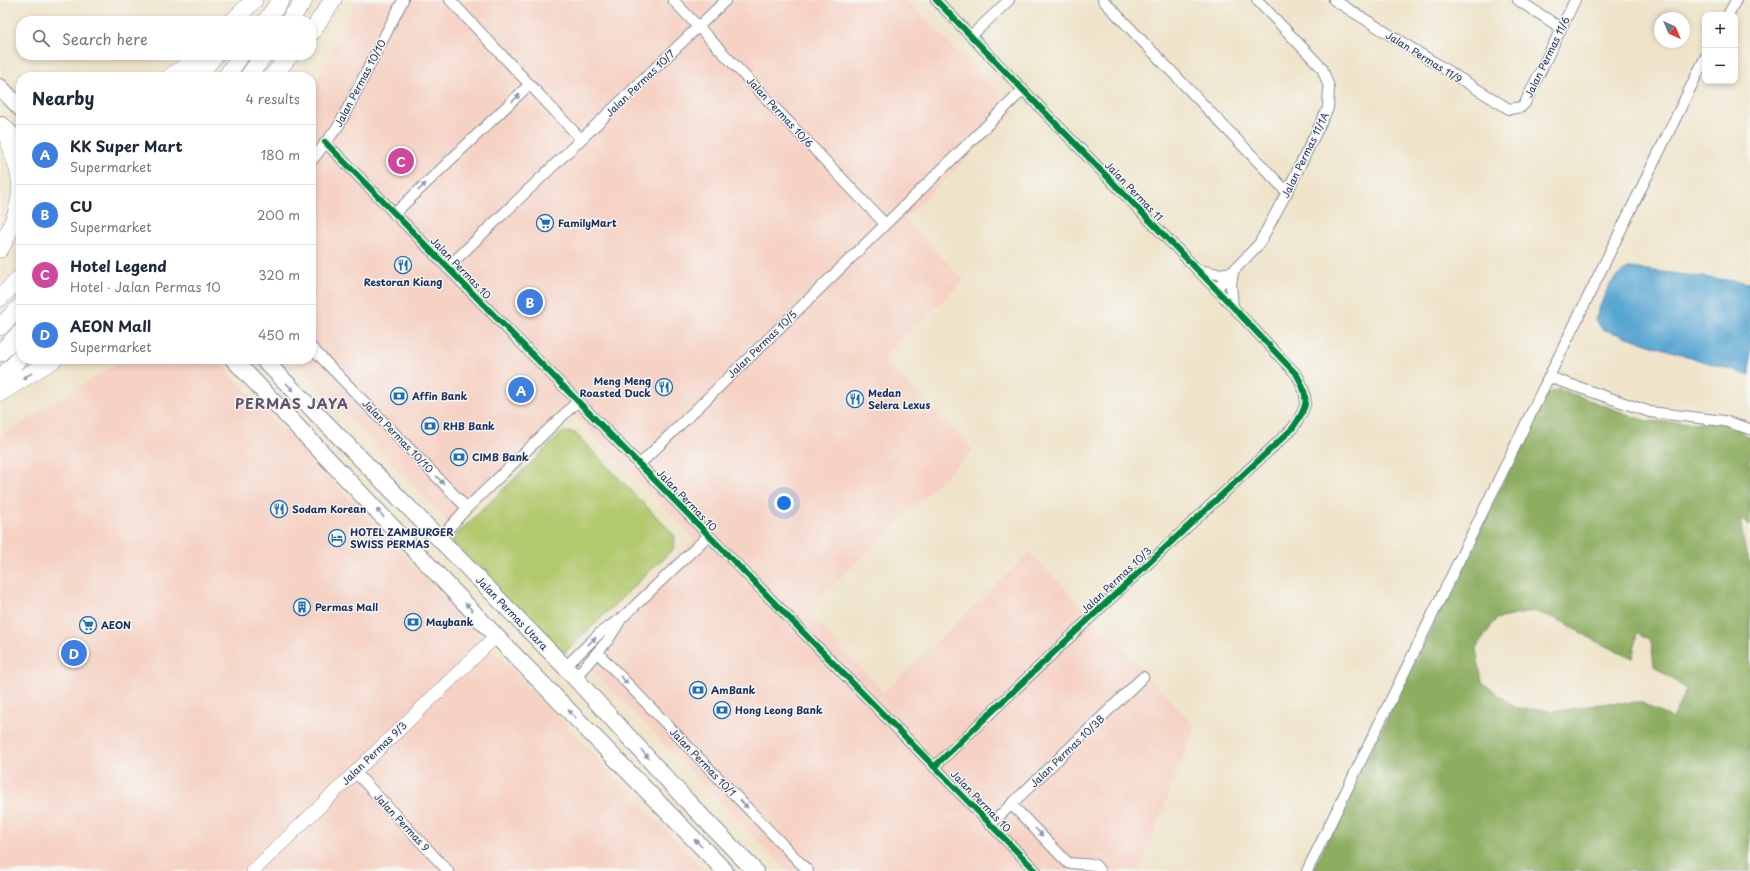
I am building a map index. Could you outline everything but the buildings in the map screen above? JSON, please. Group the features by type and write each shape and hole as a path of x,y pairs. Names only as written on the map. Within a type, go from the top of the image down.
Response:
{"highway":[{"path":"238,16 254,0"},
{"path":"245,16 258,0"},
{"path":"270,16 281,0"},
{"path":"293,16 304,0"},
{"path":"316,24 330,6"},
{"path":"316,26 330,6"},
{"path":"178,72 193,60"},
{"path":"201,72 211,60"},
{"path":"229,72 238,60"},
{"path":"252,72 260,60"},
{"path":"276,72 286,60"},
{"path":"284,72 293,60"},
{"path":"2,125 16,165"},
{"path":"0,249 16,216"},
{"path":"0,298 16,282"},
{"path":"0,326 16,311"},
{"path":"0,379 16,362"},
{"path":"0,393 46,364"}],"main road":[{"path":"0,87 16,104"},
{"path":"2,125 16,139"},
{"path":"239,364 496,636 725,871"},
{"name":"Jalan Permas Utara","path":"268,364 440,538 570,673 686,800 756,871"},
{"path":"671,816 680,815 685,812 687,806 686,800"}],"street":[{"name":"Jalan Permas 10/10","path":"316,155 339,124 403,0"},
{"path":"450,0 581,139"},
{"name":"Jalan Permas 10/6","path":"673,0 885,224"},
{"name":"Jalan Permas 10/7","path":"447,268 726,0"},
{"name":"Jalan Permas 11","path":"936,0 1198,270 1297,375 1306,391 1305,403"},
{"path":"971,36 1008,0"},
{"path":"1103,0 1287,192"},
{"name":"Jalan Permas 11/1A","path":"1216,289 1259,244 1287,192 1328,108 1329,87 1322,68 1257,0"},
{"name":"Jalan Permas 11/9","path":"1334,0 1504,107 1515,109"},
{"path":"1518,0 1561,28"},
{"name":"Jalan Permas 11/6","path":"1515,109 1521,107 1525,103 1575,0"},
{"path":"1730,12 1736,0"},
{"path":"1307,871 1702,64"},
{"path":"394,214 529,85"},
{"name":"Jalan Permas 10/5","path":"639,465 1023,90"},
{"name":"Jalan Permas 10","path":"325,142 1036,871"},
{"path":"1198,270 1218,274 1233,272 1231,285 1233,307"},
{"name":"Jalan Permas 10/10","path":"316,352 467,508"},
{"path":"1549,377 1650,412 1724,420 1750,429"},
{"path":"440,538 467,508 578,401"},
{"name":"Jalan Permas 10/3","path":"934,767 1292,429 1299,418 1305,403"},
{"path":"570,673 600,632 622,618 708,536"},
{"path":"570,673 597,652 608,640 622,618"},
{"name":"Jalan Permas 9/3","path":"253,871 496,636"},
{"name":"Jalan Permas 10/1","path":"597,652 808,871"},
{"name":"Jalan Permas 10/3B","path":"990,824 1143,677"},
{"name":"Jalan Permas 9","path":"356,773 448,871"},
{"path":"1012,804 1068,863 1094,865 1100,871"}],"shaded area":[{"path":"356,0 907,0 1016,112 904,219 964,280 883,358 973,450 806,611 884,692 1030,552 1195,726 1139,871 787,871 575,652 695,540 570,411 450,524 297,364 316,364 316,84"},
{"path":"116,364 221,364 705,871 0,871 0,437"}],"green space":[{"path":"1559,389 1646,421 1734,424 1750,439 1750,526 1740,519 1746,555 1750,562 1750,871 1312,871 1547,394","holes":["1534,611 1557,619 1599,643 1633,658 1637,632 1651,641 1654,666 1686,689 1673,719 1640,702 1607,703 1558,711 1516,708 1482,682 1476,649 1496,619"]},
{"path":"563,432 575,433 675,536 674,548 562,655 452,545 453,538"}],"water":[{"path":"1631,268 1750,283 1750,376 1602,329 1595,320 1607,289 1617,277"}],"cycle path":[{"path":"934,767 1090,618 1292,429 1301,415 1305,402 1304,390 1297,375 1216,289 936,0"},
{"path":"325,142 1036,871"}],"place":[{"name":"Hotel Legend","path":"401,161"},
{"name":"FamilyMart","path":"545,223"},
{"name":"Restoran Kiang","path":"403,265"},
{"name":"CU","path":"530,302"},
{"name":"Meng Meng Roasted Duck","path":"664,387"},
{"name":"KK Super Mart","path":"521,390"},
{"name":"Affin Bank","path":"399,396"},
{"name":"Medan Selera Lexus","path":"855,399"},
{"name":"RHB Bank","path":"430,426"},
{"name":"CIMB Bank","path":"459,457"},
{"name":"Sodam Korean","path":"279,509"},
{"name":"HOTEL ZAMBURGER SWISS PERMAS","path":"337,538"},
{"name":"Permas Mall","path":"302,607"},
{"name":"Maybank","path":"413,622"},
{"name":"AEON","path":"88,625"},
{"name":"AEON Mall","path":"74,653"},
{"name":"AmBank","path":"698,690"},
{"name":"Hong Leong Bank","path":"722,710"}],"district":[{"name":"PERMAS JAYA","path":"292,404"}]}
